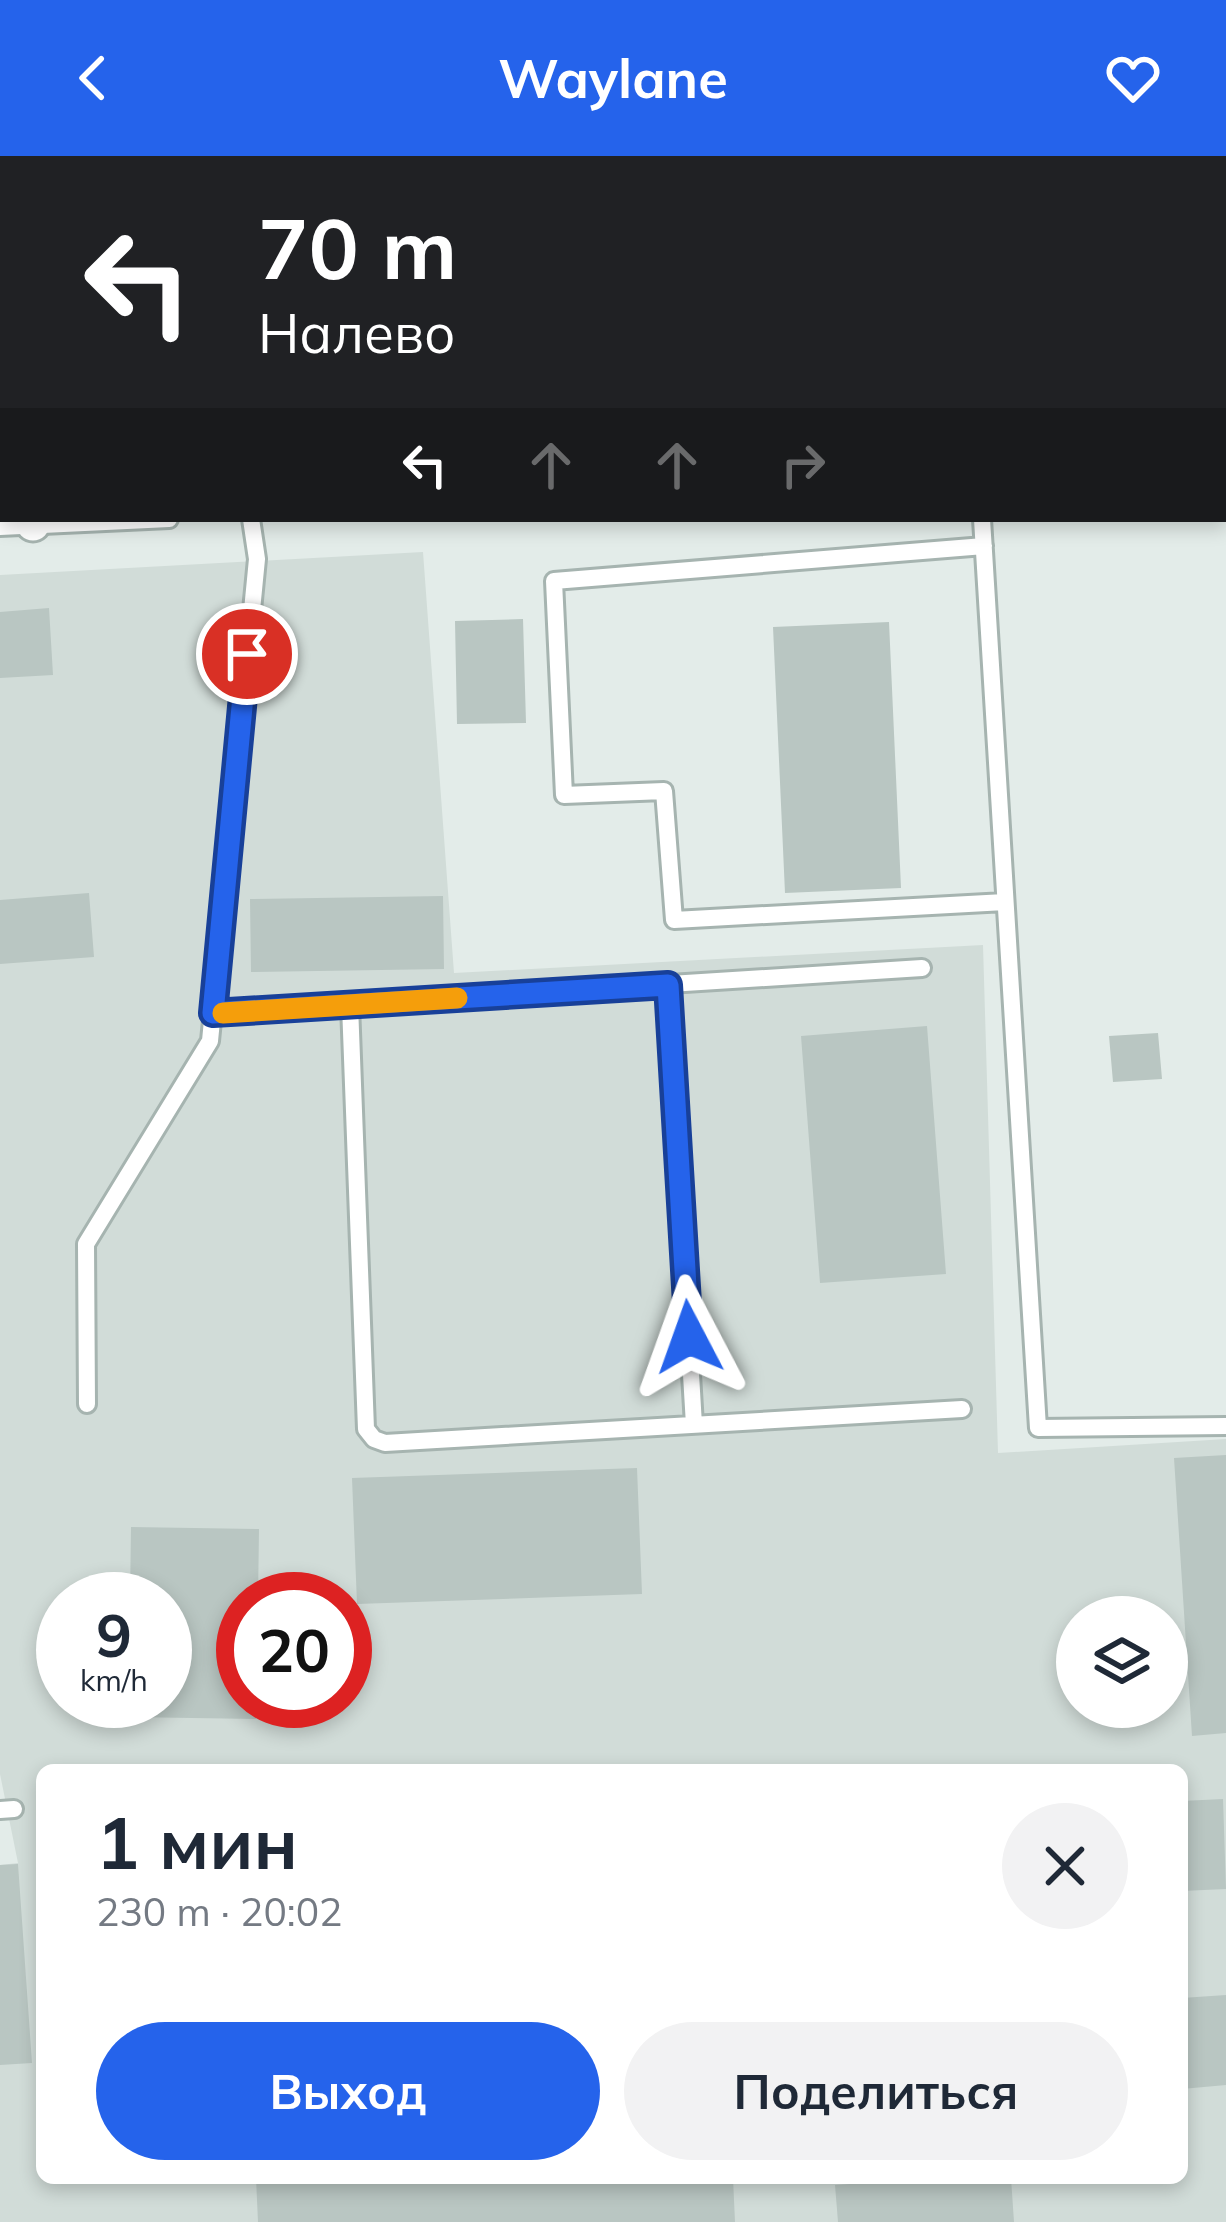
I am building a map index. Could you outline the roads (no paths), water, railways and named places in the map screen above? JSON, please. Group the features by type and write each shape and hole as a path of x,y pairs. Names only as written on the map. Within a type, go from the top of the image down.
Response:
{"lane":[{"path":"22,523 59,522"},
{"path":"87,1404 86,1244 210,1041 257,559 251,522"},
{"path":"982,522 1038,1428 1226,1426"},
{"path":"984,546 554,581 564,795 664,791 674,920 1006,902"},
{"path":"213,1013 922,968"},
{"path":"668,985 694,1425"},
{"path":"350,1005 366,1429 374,1439 385,1443 962,1409"}]}
